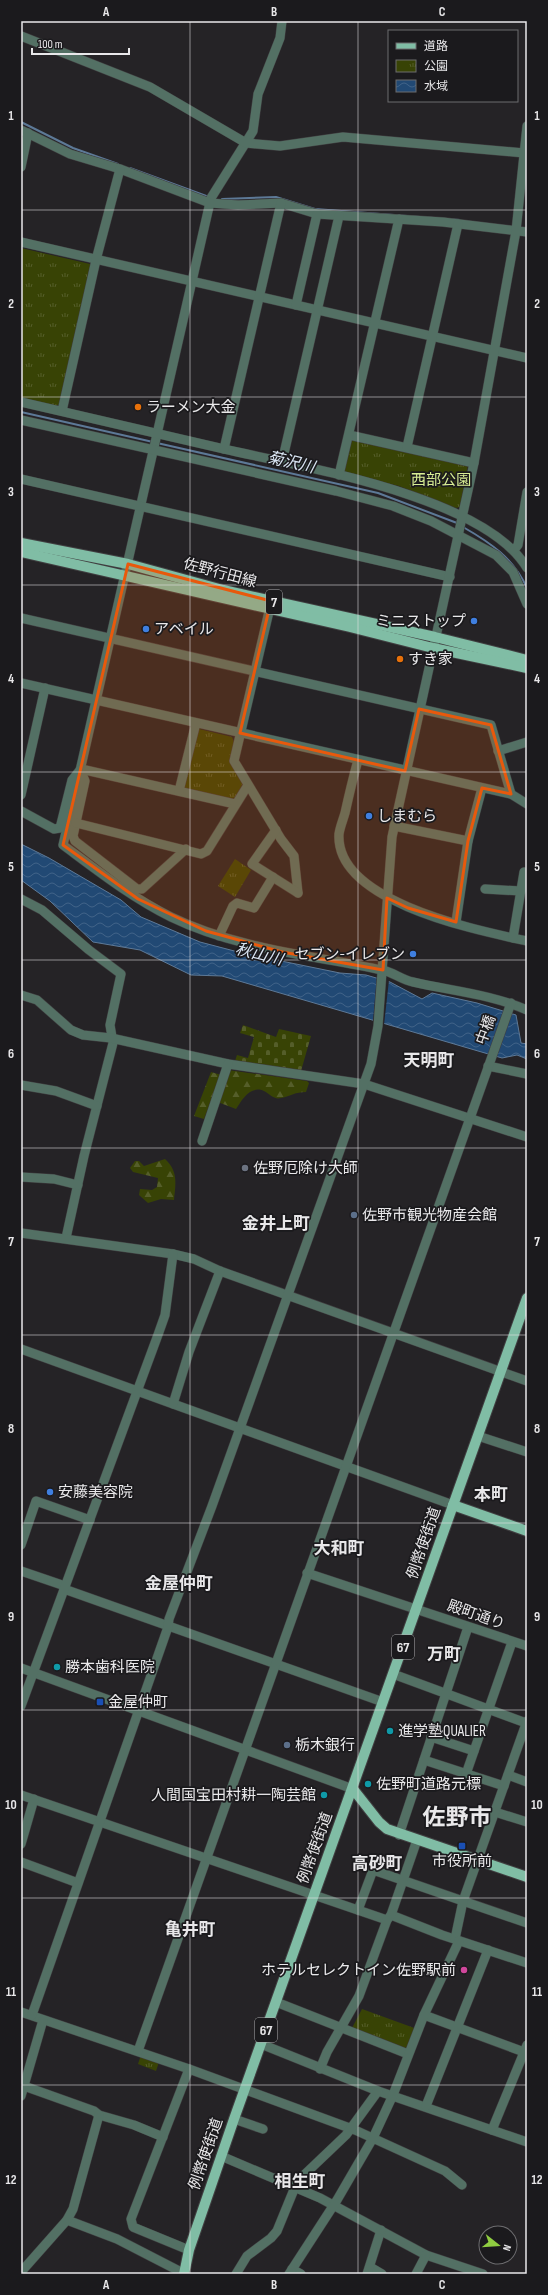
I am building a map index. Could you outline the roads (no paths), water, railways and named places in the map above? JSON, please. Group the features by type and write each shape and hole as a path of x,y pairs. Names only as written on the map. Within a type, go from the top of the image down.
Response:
{"main road":[{"name":"佐野行田線","path":"21,543 128,564 270,605 433,648 527,668"},
{"name":"佐野行田線","path":"21,552 125,576 435,637 527,660"},
{"name":"例幣使街道","path":"184,2274 189,2250 234,2119 353,1789 453,1505 525,1310 527,1298"},
{"path":"453,1505 527,1531"},
{"path":"353,1789 379,1822 399,1835 527,1877"}],"street":[{"path":"282,21 280,38 258,94 253,131 211,198 142,507 63,845 102,876 138,899 172,917 219,936 282,952 383,972 411,982 502,999 510,1005 527,1010"},
{"path":"21,36 150,87 246,143 280,146 343,138 524,153"},
{"path":"32,2015 168,1627 169,1619 288,1295 364,1084 375,1049 383,972 387,898 394,826 435,637 460,533 474,463 516,231 527,126"},
{"path":"21,167 25,132 70,154 120,169 210,203 238,205 281,203 317,214 458,224 527,232"},
{"path":"62,412 96,260 120,169"},
{"path":"224,449 281,203"},
{"path":"296,305 317,214"},
{"path":"282,462 339,216"},
{"path":"339,475 399,219"},
{"path":"407,448 458,224"},
{"path":"21,242 527,358"},
{"path":"21,402 339,475 401,491 463,519 502,540 520,554"},
{"path":"21,420 393,506 460,533 488,549 504,562 513,572 527,604"},
{"path":"349,435 474,463"},
{"path":"21,479 450,577"},
{"path":"527,492 518,545 520,554 527,568"},
{"path":"270,605 234,761 276,830 294,856 298,893 252,864 276,830"},
{"path":"21,618 254,670 419,710 491,725 511,794"},
{"path":"21,683 511,794 527,804"},
{"path":"21,794 46,688"},
{"path":"179,791 196,723"},
{"path":"498,751 527,742"},
{"path":"358,760 339,834 346,864 387,898 408,908 527,941"},
{"path":"81,769 235,804"},
{"path":"21,811 54,829 60,828 72,780 81,769"},
{"path":"81,769 85,781 73,836 75,841 137,889 142,888 186,850"},
{"path":"76,823 201,854 206,851 248,785"},
{"path":"456,922 468,841 482,788"},
{"path":"394,826 468,841"},
{"path":"513,938 524,872"},
{"path":"219,936 233,906 237,902 254,908 272,877"},
{"path":"485,889 521,891"},
{"path":"21,899 42,910 89,950 121,974 110,1025 113,1043 111,1053 66,1238"},
{"path":"21,995 36,1000 71,1030 97,1038 111,1038 228,1064 364,1084 527,1135"},
{"name":"中橋","path":"138,2051 346,1467 392,1332 510,1005"},
{"path":"202,1141 228,1064"},
{"path":"489,1064 527,1074"},
{"path":"21,1085 56,1092 97,1106"},
{"path":"21,1177 54,1179 78,1185"},
{"path":"21,1233 174,1254 194,1259 220,1271 527,1381"},
{"path":"21,1706 165,1315 174,1254"},
{"path":"173,1404 189,1352 220,1271"},
{"path":"21,1349 239,1429 453,1505"},
{"path":"478,1436 527,1452"},
{"path":"21,1545 36,1501 90,1520"},
{"path":"21,1571 168,1627 383,1702"},
{"name":"殿町通り","path":"307,1573 525,1646"},
{"path":"399,1835 468,1627"},
{"path":"525,1646 527,1636"},
{"path":"466,1774 512,1642"},
{"path":"21,1668 353,1789"},
{"path":"301,2274 290,2272 373,2138 393,2095 424,2015 457,1940 463,1901 527,1722 393,1674"},
{"path":"431,1737 474,1751"},
{"path":"424,1760 504,1786"},
{"path":"508,1775 527,1782"},
{"path":"21,1795 358,1910 389,1917 527,1963"},
{"path":"22,1839 34,1799"},
{"path":"495,1812 527,1822"},
{"path":"320,2068 327,2052 343,2027 359,1996 404,1880 417,1840"},
{"path":"21,1862 78,1883"},
{"path":"358,1910 373,1870 527,1923"},
{"path":"426,2106 488,1950"},
{"path":"276,2002 343,2027 408,2054"},
{"path":"21,2012 189,2069 352,2129 444,2171 462,2185"},
{"path":"424,2015 525,2052 492,2130"},
{"path":"21,2096 43,2020"},
{"path":"261,2044 378,2091 426,2106 527,2142"},
{"path":"189,2069 131,2218 133,2228 189,2250"},
{"path":"24,2086 94,2110 99,2115 134,2125 163,2137"},
{"path":"236,2274 247,2256 271,2238 277,2231 295,2187 304,2175 352,2129 378,2091"},
{"path":"21,2272 67,2220 73,2209 99,2115"},
{"path":"234,2119 263,2130"},
{"path":"221,2156 333,2204 426,2255 483,2274"},
{"path":"67,2220 117,2239 184,2274"},
{"path":"381,2230 369,2270 382,2274"},
{"path":"416,2274 426,2255"}],"water":[{"path":"21,844 49,858 121,900 141,917 200,942 242,953 340,973 366,975 390,982 422,999 432,993 477,1003 516,1015 521,1043 527,1044 527,1059 517,1055 502,1058 222,976 191,975 140,950 93,942 50,901 21,880"}],"waterway":[{"path":"21,122 73,148 118,164"},
{"path":"130,168 209,197"},
{"path":"222,199 276,197 315,209 460,220"},
{"name":"菊沢川","path":"21,412 153,442"},
{"name":"菊沢川","path":"157,443 378,493 457,523"},
{"name":"菊沢川","path":"463,527 492,545 500,552 515,568 527,588"}],"place":[{"name":"ラーメン大金","path":"138,407"},
{"name":"ミニストップ","path":"474,621"},
{"name":"アベイル","path":"146,629"},
{"name":"すき家","path":"400,659"},
{"name":"しまむら","path":"369,816"},
{"name":"セブン-イレブン","path":"413,954"},
{"name":"佐野厄除け大師","path":"245,1168"},
{"name":"佐野市観光物産会館","path":"354,1215"},
{"name":"安藤美容院","path":"50,1492"},
{"name":"勝本歯科医院","path":"57,1667"},
{"name":"金屋仲町","path":"100,1702"},
{"name":"進学塾QUALIER","path":"390,1731"},
{"name":"栃木銀行","path":"287,1745"},
{"name":"佐野町道路元標","path":"368,1784"},
{"name":"人間国宝田村耕一陶芸館","path":"324,1795"},
{"name":"市役所前","path":"462,1846"},
{"name":"ホテルセレクトイン佐野駅前","path":"464,1970"}],"district":[{"name":"天明町","path":"429,1061"},
{"name":"金井上町","path":"276,1224"},
{"name":"本町","path":"491,1495"},
{"name":"大和町","path":"339,1549"},
{"name":"金屋仲町","path":"179,1584"},
{"name":"万町","path":"444,1655"},
{"name":"佐野市","path":"457,1818"},
{"name":"高砂町","path":"377,1864"},
{"name":"亀井町","path":"190,1930"},
{"name":"相生町","path":"300,2182"}],"park label":[{"name":"西部公園","path":"441,480"}],"water label":[{"name":"秋山川","path":"259,955"}]}
